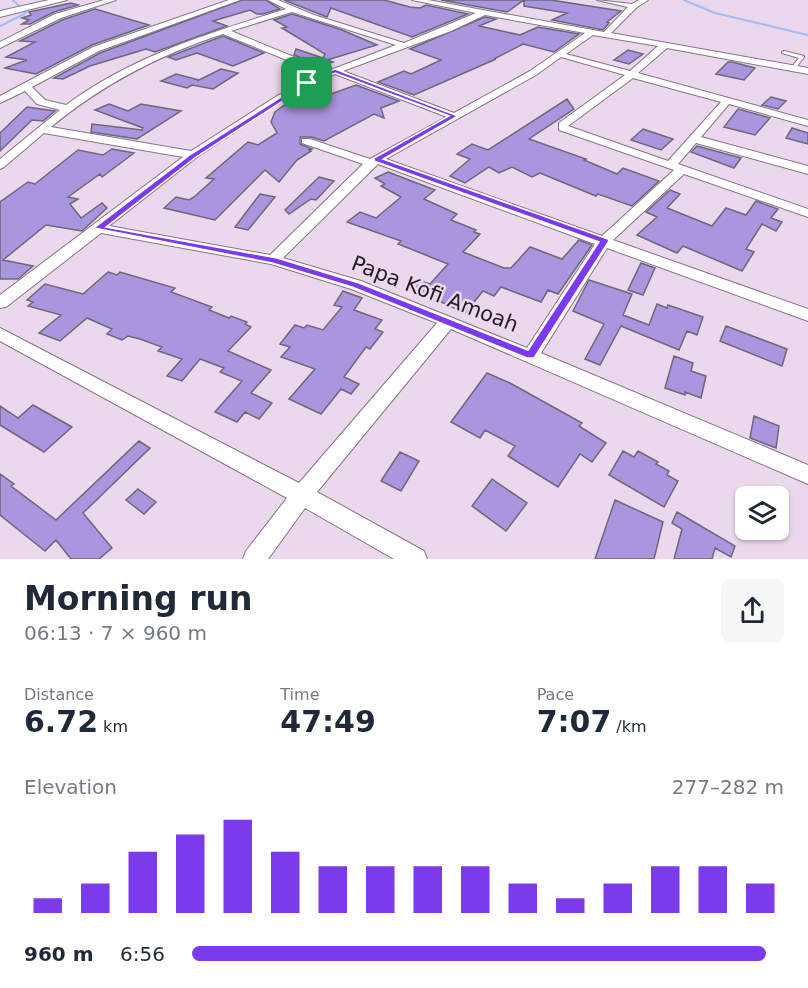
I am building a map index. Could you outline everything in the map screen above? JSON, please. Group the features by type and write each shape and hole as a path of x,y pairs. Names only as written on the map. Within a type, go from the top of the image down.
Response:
{"street":[{"path":"0,14 62,0"},
{"path":"0,45 58,16 112,0"},
{"path":"213,0 226,4"},
{"path":"0,100 96,49 236,0"},
{"path":"272,0 290,10 403,45"},
{"path":"416,0 808,71"},
{"path":"601,0 633,6"},
{"path":"607,33 633,6 644,0"},
{"path":"0,165 68,109 133,67 160,54 290,10"},
{"path":"0,303 193,155 280,98 331,72 448,29 483,13"},
{"path":"273,260 374,162 562,55 593,31"},
{"path":"226,32 454,116"},
{"path":"666,44 632,75 563,125 563,129 808,213"},
{"path":"562,55 808,123"},
{"path":"26,86 41,102 68,109"},
{"path":"531,355 604,241 675,168 694,139 727,101"},
{"path":"42,129 193,155"},
{"path":"694,139 808,170"},
{"path":"306,141 604,241 808,315"},
{"name":"Papa Kofi Amoah","path":"98,228 273,260 356,285 531,355 808,475"},
{"path":"254,559 302,495 448,321"},
{"path":"0,334 302,495 416,559"}],"lane":[{"path":"784,52 802,57 793,68"}],"building":[{"path":"242,0 266,0 280,9 263,14 250,10 213,21 227,26 155,52 146,49 90,66 63,79 54,78 100,53"},
{"path":"284,0 384,0 410,7 420,8 426,5 468,14 412,37 331,8 327,17"},
{"path":"441,0 524,0 507,12"},
{"path":"524,0 551,0 621,11 607,22 609,23 603,30 552,20 567,13 524,6"},
{"path":"71,3 78,5 54,12 30,24 22,24 29,20 22,18 31,15 29,12"},
{"path":"95,9 149,25 92,45 36,74 5,68 27,60 6,57 35,42 20,41 62,20"},
{"path":"292,14 342,30 377,45 327,60 333,62 322,66 294,55 296,49 323,58 325,54 282,28 287,27 274,20"},
{"path":"485,17 496,19 479,26 520,35 538,27 579,34 554,52 523,44 494,59 496,59 414,95 378,82 404,71 411,74 441,60 410,49"},
{"path":"223,36 264,53 233,66 197,53 176,60 168,57"},
{"path":"628,50 643,54 629,64 614,60"},
{"path":"728,62 755,68 744,80 716,74"},
{"path":"221,69 238,73 213,89 192,85 187,88 161,81 176,74 199,80"},
{"path":"356,85 399,101 381,108 384,118 374,114 324,141 311,137 300,137 300,144 312,149 309,150 311,151 297,160 279,182 265,170 215,220 164,208 176,197 189,200 194,197 214,179 206,178 248,142 258,145 277,133 271,122 275,112 283,106 291,101 298,103 323,91 331,94"},
{"path":"771,97 786,101 778,109 762,105"},
{"path":"567,99 574,109 529,139 586,159 584,160 617,174 623,168 659,181 632,206 598,194 596,196 540,173 532,177 512,167 499,173 489,167 465,183 450,176 470,159 457,154 472,144 488,150"},
{"path":"109,104 128,111 141,104 181,111 137,139 91,132 92,124 142,130 143,128 95,110"},
{"path":"27,107 55,111 43,121 32,120 0,151 0,133"},
{"path":"738,109 770,118 755,135 724,127"},
{"path":"792,128 808,133 808,144 786,138"},
{"path":"643,129 673,139 661,150 631,140"},
{"path":"697,146 741,158 734,168 691,152"},
{"path":"112,149 134,153 102,177 100,174 68,197 78,199 70,204 81,218 102,203 107,208 82,231 46,225 3,260 33,266 18,279 0,279 0,202 28,182 35,184 78,150 103,155"},
{"path":"388,172 435,190 424,199 457,214 451,220 476,230 474,232 480,234 463,252 504,268 511,268 530,247 562,259 579,240 592,245 558,294 548,290 541,302 501,287 494,296 483,291 465,313 409,287 418,280 430,284 448,264 398,244 401,241 347,222 360,212 376,218 401,197 381,186 385,184 375,178"},
{"path":"319,177 334,181 316,200 311,199 289,214 285,210"},
{"path":"670,190 680,194 667,208 712,226 726,208 746,215 756,201 778,209 771,218 782,222 776,231 762,224 746,249 754,252 742,271 683,246 677,253 637,235 657,217 646,212"},
{"path":"260,194 275,197 248,230 235,227"},
{"path":"641,263 655,268 643,295 628,290"},
{"path":"108,272 117,275 120,272 175,288 171,292 212,307 209,310 229,318 231,316 247,322 245,324 251,327 228,351 271,370 251,393 272,403 259,419 245,412 237,422 215,412 242,381 220,372 224,368 200,359 182,381 167,376 182,359 158,351 162,347 140,339 128,336 122,340 107,334 112,329 87,318 60,341 39,333 61,315 28,306 33,302 27,300 45,284 83,294"},
{"path":"589,280 632,294 623,315 649,325 657,304 667,308 668,305 703,317 697,335 687,331 679,350 621,326 600,365 585,359 604,324 573,311"},
{"path":"343,291 362,298 354,310 382,320 375,329 383,332 370,349 366,347 344,377 359,384 351,394 341,389 321,414 289,399 315,369 281,357 290,347 280,344 295,325 304,328 307,325 323,330 342,307 334,305"},
{"path":"726,326 787,349 782,366 720,341"},
{"path":"674,356 693,363 691,371 706,376 701,398 665,388"},
{"path":"487,373 510,383 582,423 579,426 606,443 592,462 580,454 558,487 508,456 515,446 485,430 480,438 451,422"},
{"path":"33,405 72,427 44,452 0,425 0,406 18,418"},
{"path":"754,416 779,426 776,448 750,438"},
{"path":"139,441 150,448 83,513 112,548 99,559 71,559 56,540 45,551 0,515 0,474 14,484 11,486 56,520"},
{"path":"623,451 634,457 638,451 658,462 656,464 669,471 667,475 678,481 664,507 609,475"},
{"path":"400,452 419,461 401,491 381,481"},
{"path":"492,479 527,503 506,531 472,506"},
{"path":"138,489 156,502 144,514 126,500"},
{"path":"615,500 663,522 654,559 595,559"},
{"path":"677,512 735,546 731,557 715,548 712,559 674,559 682,529 672,523"}],"waterway":[{"path":"0,26 26,13 13,0"},
{"path":"684,0 715,13 808,35"}],"route":[{"path":"335,71 454,116 377,160 604,241 531,355 356,285 273,260 98,228 193,155 307,83 335,71"}]}
